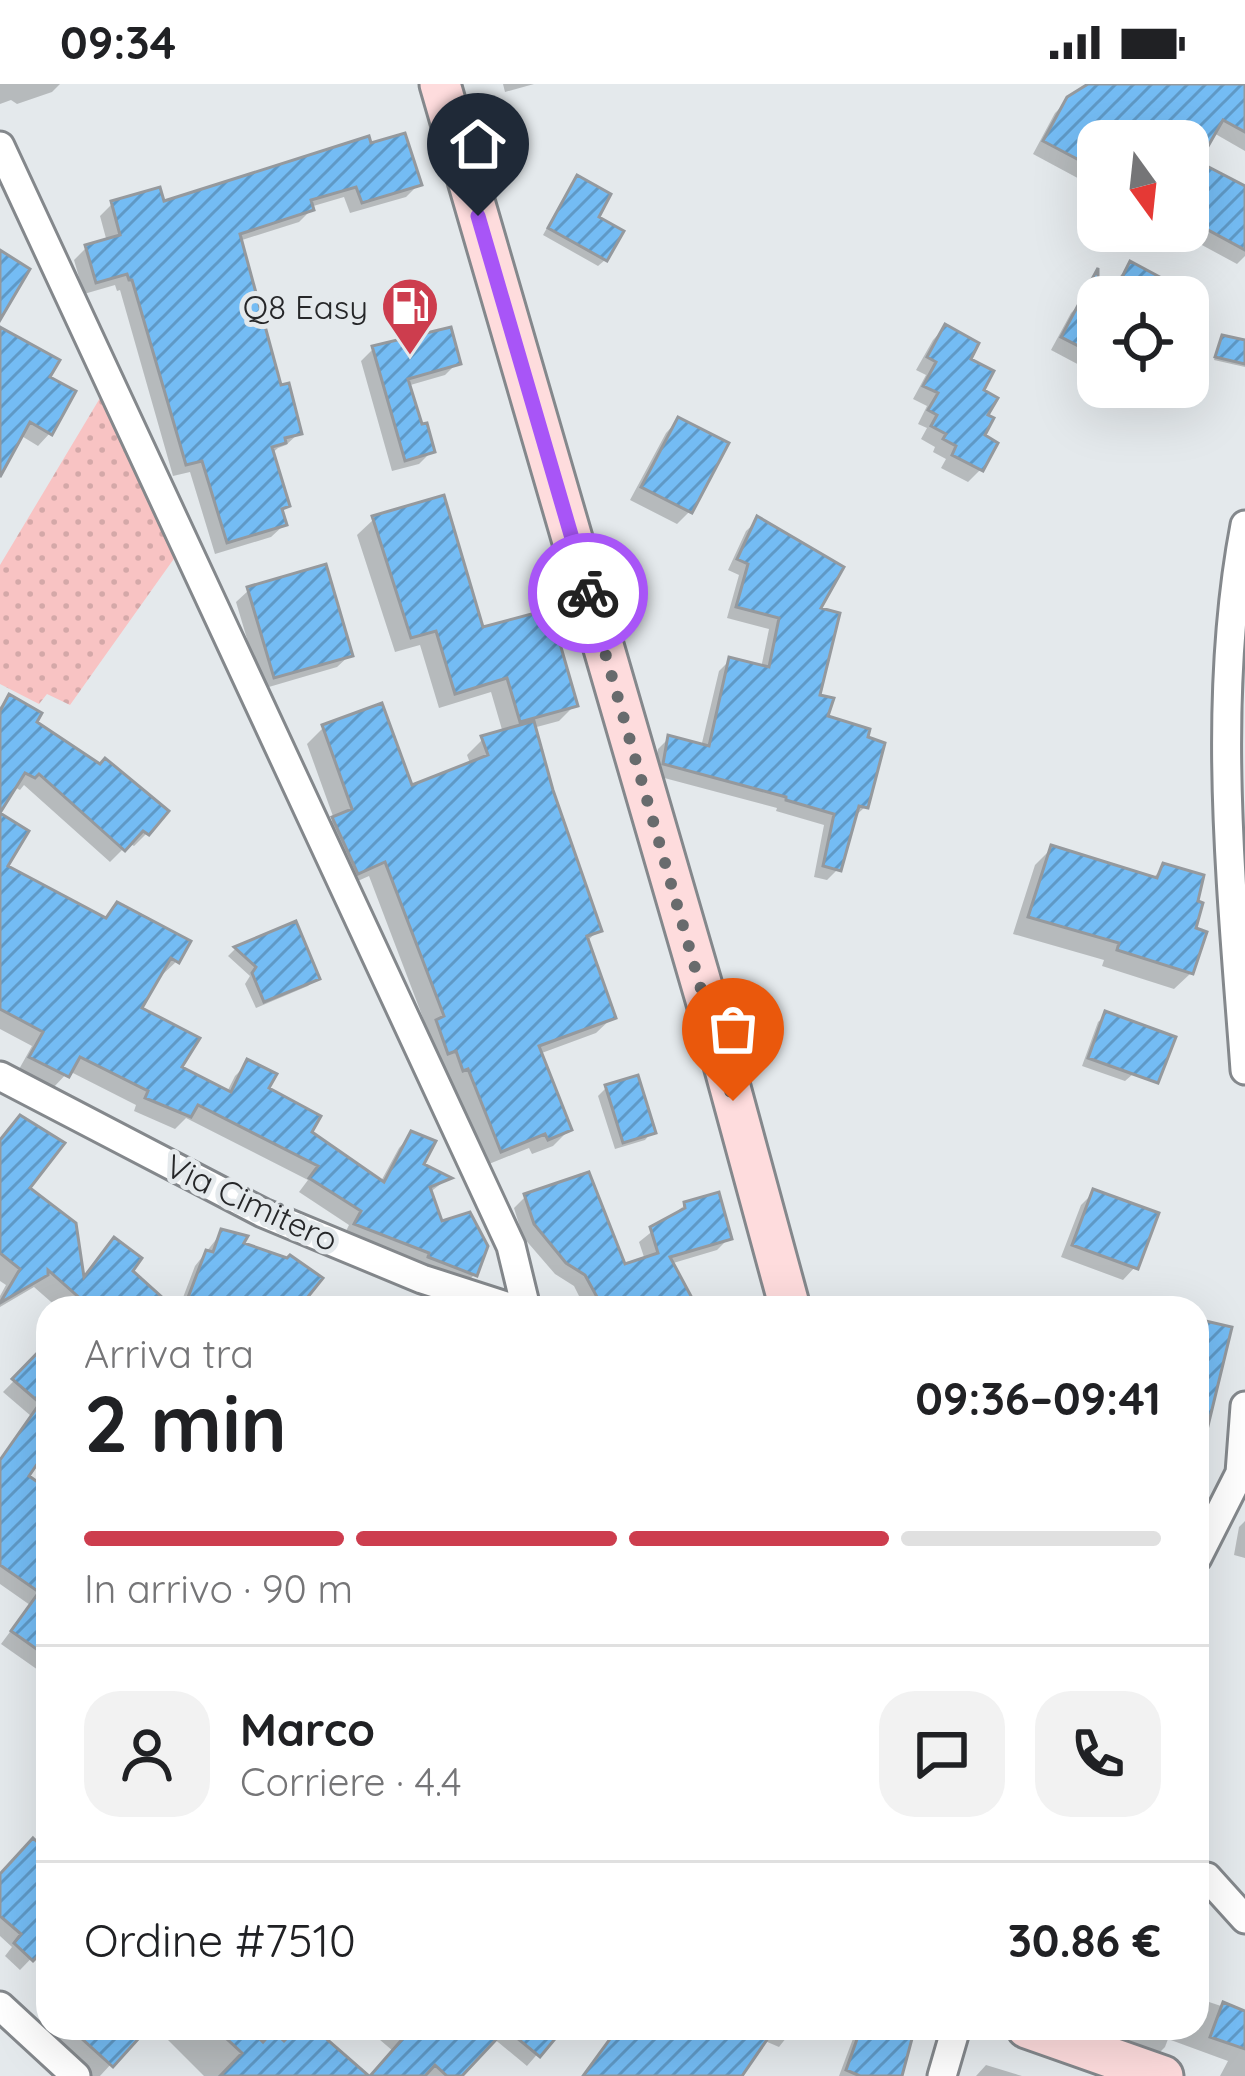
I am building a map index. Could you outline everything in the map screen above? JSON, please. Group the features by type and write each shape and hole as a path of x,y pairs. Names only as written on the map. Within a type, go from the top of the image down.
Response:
{"main road":[{"path":"440,84 709,1010 780,1296"},
{"path":"1061,2040 1163,2076"}],"street":[{"path":"0,146 511,1246 523,1296"},
{"path":"1245,525 1235,577 1227,687 1245,1070"},
{"name":"Via Cimitero","path":"0,1076 263,1213 475,1296"},
{"path":"1209,1534 1240,1473 1245,1406"},
{"path":"1209,1878 1245,1919"},
{"path":"0,2006 36,2039"},
{"path":"37,2040 76,2076"},
{"path":"942,2076 952,2040"}],"shaded area":[{"path":"103,393 178,553 70,705 47,694 39,704 0,684 0,565"}],"building":[{"path":"1088,84 1245,84 1245,132 1223,120 1209,144 1209,120 1077,120 1077,159 1043,141 1067,97"},
{"path":"405,133 422,185 362,203 356,187 311,200 314,210 240,234 281,385 289,383 302,434 272,447 290,506 282,509 287,525 227,543 202,461 186,465 132,280 127,274 96,283 85,245 120,235 111,201 160,187 164,201 369,136 371,143"},
{"path":"1209,167 1245,186 1245,250 1209,230"},
{"path":"577,175 611,194 599,217 624,231 607,261 548,228"},
{"path":"0,250 30,269 0,320"},
{"path":"1130,261 1158,276 1122,276"},
{"path":"1077,307 1077,345 1061,337"},
{"path":"945,324 979,343 971,359 994,371 984,390 998,398 988,415 994,418 985,435 998,443 983,471 952,455 956,446 931,426 937,415 928,410 938,393 923,386 936,362 927,357"},
{"path":"0,327 60,360 50,377 76,391 52,435 30,422 0,477"},
{"path":"451,327 461,364 408,379 435,452 405,461 372,346"},
{"path":"1222,335 1245,340 1245,364 1215,357"},
{"path":"678,417 729,443 692,513 641,487"},
{"path":"444,495 483,627 550,609 578,706 520,722 507,678 455,694 436,631 411,638 372,516"},
{"path":"757,516 844,567 821,608 840,613 820,695 834,698 828,716 870,729 868,737 885,743 868,808 859,806 841,871 823,866 834,814 663,764 668,735 709,746 729,657 769,667 779,618 736,607 748,564 737,559"},
{"path":"326,564 353,656 274,678 247,587"},
{"path":"9,694 42,713 37,722 100,764 105,758 169,811 149,835 143,831 125,851 39,774 35,778 25,773 0,813 0,711"},
{"path":"382,703 412,785 488,755 481,736 534,721 602,931 587,936 616,1018 539,1046 572,1130 548,1140 545,1134 501,1152 468,1069 463,1071 456,1051 448,1054 436,1020 444,1016 385,862 358,874 332,817 352,809 322,725"},
{"path":"0,813 29,831 8,866 106,918 117,902 191,941 179,963 171,958 142,1008 200,1038 182,1067 231,1092 247,1059 277,1074 269,1088 321,1116 312,1132 384,1182 411,1131 436,1141 424,1164 452,1178 430,1187 442,1221 470,1212 488,1246 477,1276 354,1224 361,1211 309,1178 318,1166 198,1105 191,1117 145,1098 148,1091 80,1057 69,1077 29,1057 43,1032 0,1009"},
{"path":"1051,845 1157,878 1163,863 1204,875 1196,928 1207,932 1193,974 1117,950 1119,943 1028,917"},
{"path":"296,921 320,979 264,1002 252,973 256,967 234,947"},
{"path":"1105,1011 1176,1037 1158,1083 1088,1058"},
{"path":"638,1075 656,1133 623,1143 605,1085"},
{"path":"20,1115 65,1143 30,1188 76,1223 84,1277 114,1237 142,1258 133,1271 161,1296 77,1296 48,1270 48,1275 0,1303 20,1269 0,1253 0,1140"},
{"path":"589,1172 625,1264 658,1253 650,1227 685,1208 684,1202 719,1192 732,1239 670,1257 691,1296 596,1296 585,1275 566,1263 534,1224 524,1194"},
{"path":"1093,1189 1159,1213 1138,1269 1072,1245"},
{"path":"221,1229 248,1236 244,1243 287,1258 290,1255 323,1278 309,1296 189,1296 206,1250 213,1252"},
{"path":"1209,1322 1232,1327 1209,1422"},
{"path":"36,1354 36,1400 12,1379"},
{"path":"36,1409 36,1466 29,1476 36,1481 36,1590 0,1565 0,1460"},
{"path":"36,1596 36,1649 11,1631"},
{"path":"33,1838 36,1841 33,1961 14,1943 21,1934 0,1916 0,1874"},
{"path":"1223,2002 1245,2011 1245,2049 1210,2037"},
{"path":"83,2040 137,2040 113,2067"},
{"path":"228,2040 328,2040 369,2076 220,2076 242,2053"},
{"path":"402,2040 496,2040 462,2076 447,2076 435,2065 425,2076 370,2076"},
{"path":"519,2040 554,2040 540,2057"},
{"path":"609,2040 767,2040 742,2076 583,2076"},
{"path":"857,2040 912,2040 902,2076 860,2076 846,2070"}],"way so far":[{"path":"588,593 733,1101"}],"place":[{"name":"Q8 Easy","path":"410,357"}],"route":[{"path":"478,216 588,593"}]}
